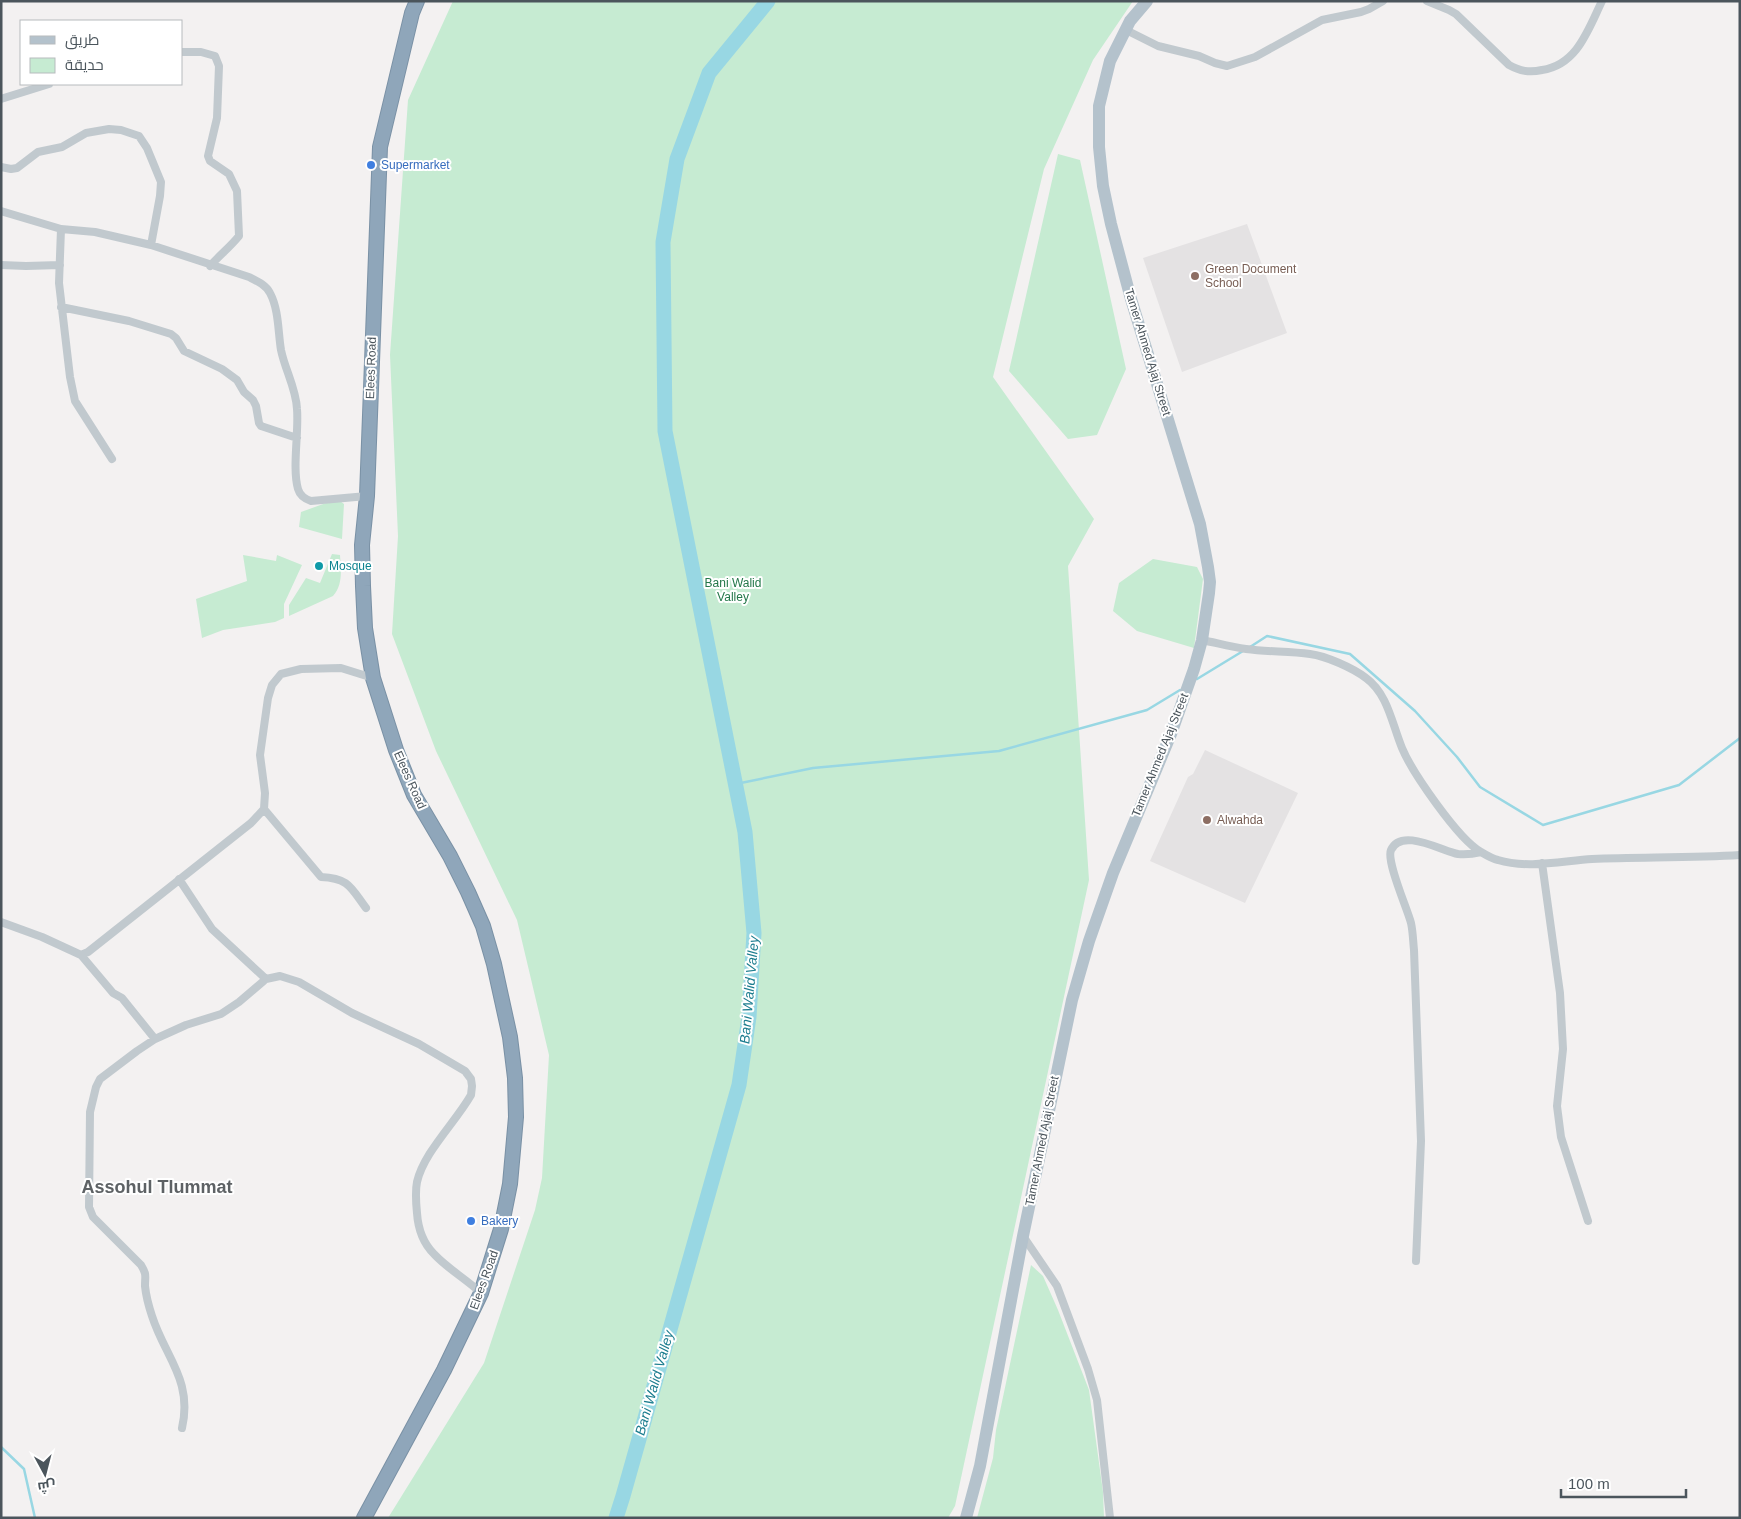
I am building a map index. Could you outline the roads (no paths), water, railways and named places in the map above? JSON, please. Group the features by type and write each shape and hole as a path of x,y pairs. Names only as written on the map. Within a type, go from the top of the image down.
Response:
{"highway":[{"name":"Elees Road","path":"364,1518 444,1370 481,1293 501,1229 510,1184 516,1117 515,1078 510,1037 494,964 483,926 450,856 414,795 396,750 373,678 365,628 362,545 367,496 380,148 412,13 417,1"}],"main road":[{"name":"Tamer Ahmed Ajaj Street","path":"966,1518 980,1466 1023,1236 1070,1010 1089,941 1113,873 1171,734 1194,668 1202,640 1210,582 1203,537 1131,299 1103,186 1099,147 1099,106 1110,61 1130,21 1147,1"}],"street":[{"path":"1126,30 1158,46 1199,56 1227,66 1255,58 1322,20 1361,12 1383,1"},
{"path":"1427,1 1456,14 1509,65 1518,70 1530,72 1548,69 1572,56 1581,43 1602,1"},
{"path":"182,52 202,52 215,56 219,66 217,118 208,156 210,161 230,174 236,190 239,236 227,251 219,256 210,266"},
{"path":"1,99 46,85"},
{"path":"1,167 17,168 38,152 62,147 86,133 109,129 121,130 139,136 147,148 161,182 151,245"},
{"path":"1,211 61,229 95,232 151,245 210,266 250,277 261,284 269,291 273,299 279,325 281,350 296,400 297,488 303,497 311,501 367,496"},
{"path":"61,229 61,307 70,377 75,400 112,459"},
{"path":"1,265 60,264"},
{"path":"61,307 129,321 171,334 176,338 184,351 222,369 237,380 244,392 253,400 261,426 297,438"},
{"path":"1202,640 1246,649 1312,654 1341,664 1367,678 1383,699 1408,762 1456,829 1481,852 1498,860 1518,863 1542,863 1594,859 1740,856"},
{"path":"81,955 88,952 251,823 264,809 265,793 260,755 268,698 272,686 281,674 288,671 317,667 341,668 373,678"},
{"path":"264,809 321,877 341,880 348,884 366,908"},
{"path":"1416,1261 1421,1141 1414,950 1411,925 1389,857 1391,849 1395,845 1402,841 1410,840 1420,841 1459,854 1481,852"},
{"path":"1542,863 1560,993 1563,1049 1557,1106 1561,1137 1588,1221"},
{"path":"179,879 212,929 266,979"},
{"path":"1,922 16,926 81,955 112,993 122,998 155,1039"},
{"path":"182,1428 185,1409 184,1390 177,1369 152,1318 145,1286 147,1274 141,1265 93,1217 89,1206 90,1112 96,1087 100,1079 155,1039 186,1025 221,1014 239,1002 266,979 280,976 299,982 352,1013 419,1044 465,1071 471,1079 471,1095 422,1166 416,1184 416,1203 421,1235 428,1247 449,1268 470,1282 481,1293"},
{"path":"1023,1236 1057,1286 1088,1369 1097,1400 1110,1518"}],"waterway":[{"name":"Bani Walid Valley","path":"616,1518 739,1085 749,1017 754,933 745,832 665,431 663,242 677,159 709,73 768,1"},
{"path":"1250,647 1267,636 1350,654 1415,711 1457,757 1480,787 1543,825 1679,785 1740,738"},
{"path":"1197,679 1243,651"},
{"path":"736,784 813,768 999,751 1147,710 1180,690"},
{"path":"1,1447 24,1469 35,1518"}],"place":[{"name":"Supermarket","path":"371,165"},
{"name":"Green Document School","path":"1195,276"},
{"name":"Mosque","path":"319,566"},
{"name":"Alwahda","path":"1207,820"},
{"name":"Bakery","path":"471,1221"}],"district":[{"name":"Assohul Tlummat","path":"157,1187"}]}
